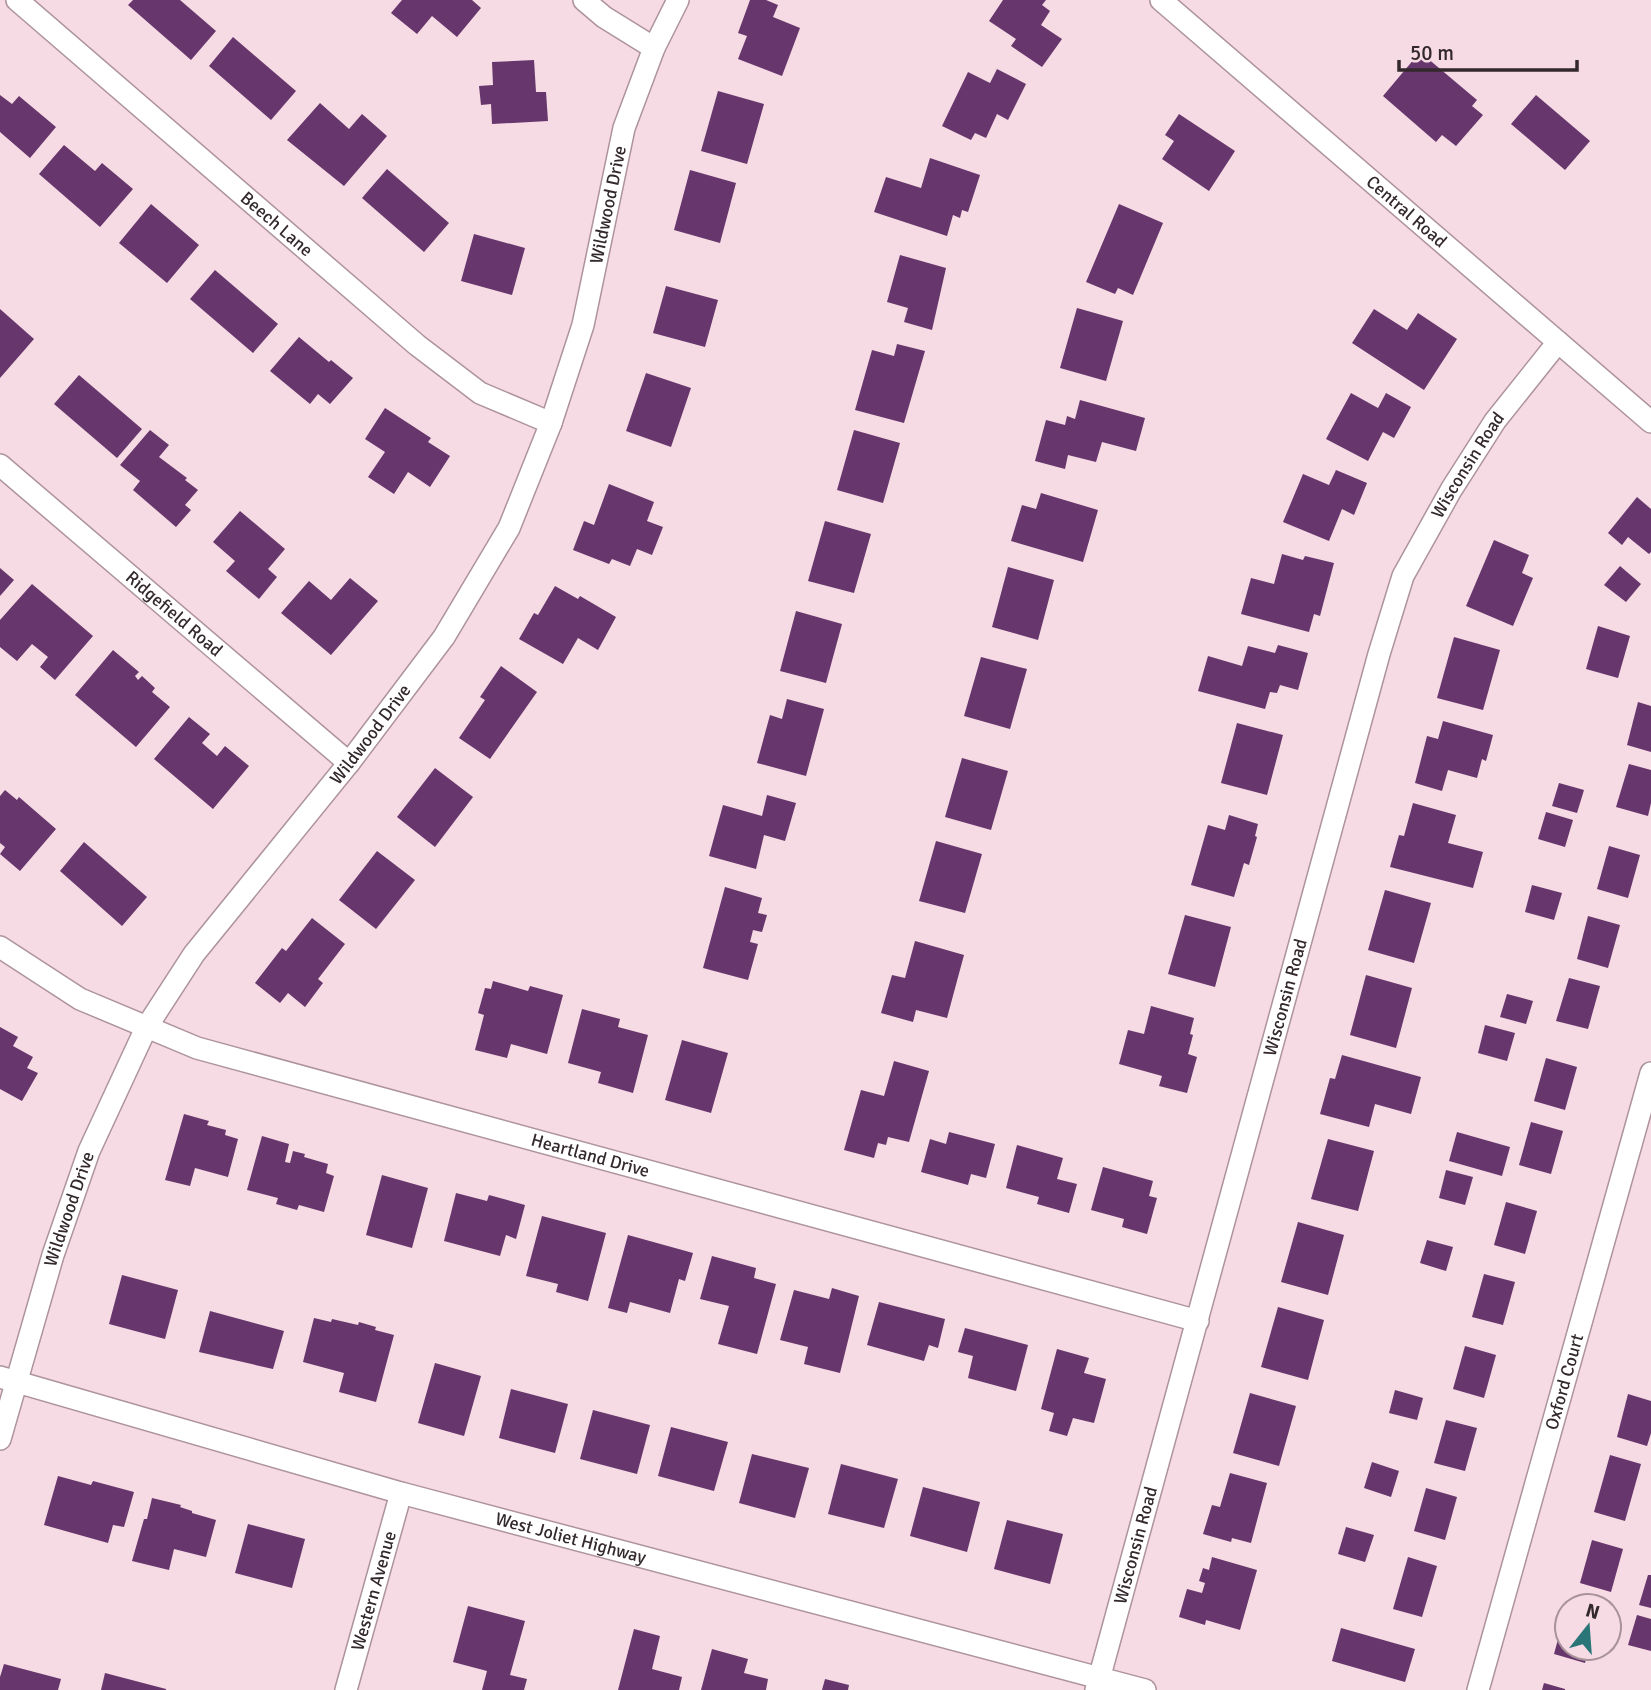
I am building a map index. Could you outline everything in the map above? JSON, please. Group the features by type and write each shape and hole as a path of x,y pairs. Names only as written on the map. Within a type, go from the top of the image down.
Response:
{"street":[{"name":"Beech Lane","path":"17,0 417,345 480,393 551,423"},
{"path":"584,0 604,17 654,48"},
{"name":"Wildwood Drive","path":"0,1440 8,1379 89,1151 146,1028 194,954 349,763 444,637 509,528 551,423 583,325 624,128 654,48 678,0"},
{"name":"Central Road","path":"1161,0 1651,422"},
{"name":"Wisconsin Road","path":"1097,1684 1403,576 1451,490 1495,421 1558,342"},
{"name":"Ridgefield Road","path":"0,465 349,763"},
{"name":"Heartland Drive","path":"0,947 80,999 197,1048 1198,1321"},
{"name":"Oxford Court","path":"1478,1690 1651,1073"},
{"name":"West Joliet Highway","path":"8,1379 401,1493 1097,1684 1145,1690"},
{"name":"Western Avenue","path":"346,1690 401,1493"}],"building":[{"path":"133,0 180,0 216,31 191,60 128,5"},
{"path":"402,0 472,0 481,8 457,37 432,16 417,34 391,13"},
{"path":"750,0 766,0 778,5 773,17 800,28 782,76 738,59 747,36 738,33"},
{"path":"1003,0 1046,0 1042,5 1050,11 1041,25 1062,39 1042,67 1011,46 1016,39 989,21"},
{"path":"233,37 296,91 271,120 209,66"},
{"path":"1420,52 1477,100 1472,106 1483,115 1456,146 1442,135 1436,142 1383,96"},
{"path":"534,60 536,92 546,92 548,121 492,124 491,104 481,105 479,86 493,85 492,62"},
{"path":"997,69 1026,84 1008,120 997,114 986,138 975,133 971,140 942,126 968,72 990,83"},
{"path":"718,91 764,104 747,164 701,151"},
{"path":"0,95 12,104 19,96 56,127 30,158 0,132"},
{"path":"1536,95 1590,141 1565,170 1511,124"},
{"path":"320,103 349,129 362,114 387,136 344,186 287,140"},
{"path":"1179,114 1235,151 1209,191 1162,159 1174,141 1165,135"},
{"path":"64,145 95,171 102,163 133,189 100,227 39,174"},
{"path":"930,158 980,175 968,212 962,210 960,218 953,215 947,236 874,212 886,177 921,188"},
{"path":"387,169 449,223 424,252 362,198"},
{"path":"690,170 736,183 720,243 674,230"},
{"path":"151,204 199,245 167,283 119,243"},
{"path":"1119,204 1163,223 1133,295 1118,288 1115,294 1086,282"},
{"path":"474,234 525,248 512,295 461,281"},
{"path":"900,255 946,268 932,330 904,322 908,308 887,302"},
{"path":"215,270 278,324 253,353 190,299"},
{"path":"666,286 718,300 705,347 653,333"},
{"path":"1077,308 1123,321 1106,381 1060,368"},
{"path":"0,309 34,339 0,378"},
{"path":"1374,309 1407,330 1418,313 1457,339 1424,390 1352,343"},
{"path":"299,337 353,378 330,404 318,394 310,404 270,371"},
{"path":"897,344 925,351 904,423 855,410 872,350 894,356"},
{"path":"646,373 691,388 671,447 626,431"},
{"path":"79,375 142,429 117,458 54,404"},
{"path":"1351,393 1378,408 1386,393 1411,407 1394,438 1383,432 1368,461 1326,439"},
{"path":"1080,400 1145,418 1136,451 1102,442 1096,462 1068,455 1065,469 1035,461 1046,420 1065,425 1067,416 1075,419"},
{"path":"385,408 431,438 428,442 450,456 430,487 408,472 394,494 368,477 385,452 365,439"},
{"path":"150,430 169,445 159,457 198,490 185,505 191,510 176,527 133,490 140,481 120,465"},
{"path":"854,430 900,443 883,503 837,490"},
{"path":"1336,470 1367,483 1354,515 1342,509 1329,541 1283,522 1303,474 1329,485"},
{"path":"609,484 654,502 647,521 663,527 652,555 637,549 630,566 612,559 609,564 573,550 584,521 594,525"},
{"path":"1041,493 1098,510 1083,562 1011,541 1022,505 1036,509"},
{"path":"1637,497 1651,509 1649,554 1628,537 1622,545 1608,533"},
{"path":"240,511 285,549 268,569 277,577 259,599 226,571 235,561 213,542"},
{"path":"825,521 871,534 854,593 808,581"},
{"path":"1494,540 1529,555 1522,573 1533,578 1513,626 1466,606"},
{"path":"1282,554 1303,560 1305,556 1334,563 1320,616 1314,614 1309,632 1241,614 1251,578 1274,584"},
{"path":"1620,566 1641,584 1626,602 1604,585"},
{"path":"1008,567 1054,580 1038,640 992,627"},
{"path":"0,568 14,580 0,596"},
{"path":"350,578 378,601 331,655 281,613 309,581 331,600"},
{"path":"32,584 93,636 55,680 40,667 48,657 32,644 17,661 0,647 0,620"},
{"path":"555,586 578,599 580,596 616,617 598,650 578,638 563,664 519,639 534,613 538,615"},
{"path":"796,611 842,624 826,683 780,671"},
{"path":"1598,626 1630,636 1618,678 1586,669"},
{"path":"1454,637 1500,650 1483,710 1437,698"},
{"path":"1278,645 1308,653 1298,690 1280,685 1277,693 1270,692 1265,709 1198,691 1208,656 1242,666 1248,646 1275,653"},
{"path":"113,650 139,672 135,676 138,680 142,676 155,688 152,692 170,707 136,747 75,695"},
{"path":"981,657 1027,669 1010,729 964,716"},
{"path":"501,666 537,692 490,759 459,738 485,700 480,697"},
{"path":"787,699 824,709 806,776 757,763 770,715 782,719"},
{"path":"1638,702 1651,706 1651,752 1627,745"},
{"path":"189,717 210,734 202,743 217,756 225,746 249,766 213,809 154,759"},
{"path":"1443,721 1493,735 1486,761 1482,759 1477,778 1448,770 1442,791 1415,783 1427,736 1438,739"},
{"path":"1237,723 1283,735 1267,795 1221,783"},
{"path":"962,758 1008,771 991,830 945,817"},
{"path":"1629,764 1651,770 1651,803 1648,816 1616,807"},
{"path":"435,768 473,797 435,847 397,817"},
{"path":"1559,783 1584,790 1577,813 1552,806"},
{"path":"5,790 17,800 19,797 56,829 20,871 0,854 5,847 0,843 0,796"},
{"path":"767,795 796,803 785,841 764,835 756,869 709,856 723,805 762,816"},
{"path":"1413,803 1456,815 1448,843 1483,852 1473,888 1390,867 1399,835 1404,836"},
{"path":"1546,812 1573,820 1565,847 1538,839"},
{"path":"1229,815 1258,824 1249,865 1244,863 1234,897 1191,885 1208,825 1225,830"},
{"path":"936,841 982,854 965,913 919,901"},
{"path":"84,842 147,897 122,926 60,871"},
{"path":"1609,846 1640,855 1628,898 1597,889"},
{"path":"377,851 415,880 376,929 339,900"},
{"path":"1532,885 1562,893 1554,920 1525,912"},
{"path":"725,887 762,898 758,913 767,915 762,932 753,930 750,942 758,944 748,980 703,968"},
{"path":"1385,890 1431,903 1414,963 1368,950"},
{"path":"1185,915 1231,927 1215,987 1168,974"},
{"path":"1588,916 1620,925 1608,968 1577,959"},
{"path":"312,918 345,944 318,979 323,983 305,1007 288,993 280,1003 255,983 282,948 286,951"},
{"path":"915,941 964,955 947,1018 916,1010 913,1022 881,1013 892,975 905,978"},
{"path":"1366,975 1412,988 1396,1048 1350,1035"},
{"path":"1569,978 1600,986 1588,1029 1556,1021"},
{"path":"493,981 528,991 530,986 563,995 547,1054 511,1044 507,1058 475,1050 484,1015 478,1013 485,988 491,989"},
{"path":"1507,994 1533,1001 1526,1024 1500,1017"},
{"path":"1151,1006 1194,1018 1188,1054 1197,1057 1187,1093 1159,1086 1162,1076 1119,1064 1128,1030 1144,1034"},
{"path":"582,1009 620,1019 618,1027 648,1035 633,1093 598,1083 601,1072 568,1063"},
{"path":"1485,1025 1515,1033 1507,1061 1478,1053"},
{"path":"0,1027 18,1037 13,1046 33,1057 27,1068 38,1073 22,1101 0,1089"},
{"path":"682,1040 728,1053 711,1113 665,1100"},
{"path":"1342,1055 1421,1077 1411,1114 1375,1104 1369,1127 1320,1114 1330,1078 1335,1079"},
{"path":"1546,1058 1577,1067 1565,1110 1534,1101"},
{"path":"894,1061 929,1071 909,1142 888,1137 886,1145 878,1143 874,1158 844,1150 861,1090 884,1096"},
{"path":"184,1114 209,1121 207,1125 226,1130 225,1135 238,1139 228,1177 195,1168 190,1186 165,1180"},
{"path":"1531,1122 1563,1131 1551,1174 1519,1165"},
{"path":"949,1132 995,1144 986,1178 971,1174 968,1185 921,1172 930,1139 946,1144"},
{"path":"1457,1132 1510,1147 1502,1176 1449,1161"},
{"path":"262,1136 289,1144 285,1162 290,1163 293,1151 328,1164 326,1173 334,1176 324,1212 299,1205 297,1210 276,1204 278,1198 247,1190"},
{"path":"1328,1139 1374,1151 1358,1211 1311,1199"},
{"path":"1017,1145 1063,1158 1057,1179 1077,1184 1069,1213 1037,1204 1039,1197 1006,1188"},
{"path":"1103,1167 1153,1181 1149,1196 1157,1198 1147,1234 1122,1227 1124,1219 1091,1210"},
{"path":"1446,1170 1473,1177 1465,1205 1439,1198"},
{"path":"382,1175 428,1188 412,1248 366,1235"},
{"path":"456,1193 487,1201 489,1195 525,1205 516,1239 506,1235 500,1256 444,1241"},
{"path":"1506,1202 1537,1211 1525,1254 1494,1245"},
{"path":"542,1216 606,1233 588,1301 556,1292 558,1284 526,1276"},
{"path":"1298,1222 1344,1235 1328,1295 1281,1282"},
{"path":"628,1235 693,1253 685,1281 679,1279 670,1313 630,1302 627,1313 608,1308"},
{"path":"1427,1240 1453,1247 1446,1271 1420,1263"},
{"path":"712,1256 756,1268 754,1278 776,1284 757,1354 718,1344 729,1306 700,1299"},
{"path":"1484,1274 1515,1282 1503,1325 1472,1317"},
{"path":"122,1275 178,1290 165,1339 109,1324"},
{"path":"832,1288 859,1296 840,1373 804,1364 808,1347 780,1340 794,1290 829,1299"},
{"path":"879,1302 945,1319 938,1348 929,1345 924,1361 867,1345"},
{"path":"1278,1307 1324,1320 1308,1380 1261,1367"},
{"path":"210,1311 284,1331 273,1369 199,1352"},
{"path":"314,1318 358,1325 359,1322 394,1335 376,1402 339,1392 344,1373 303,1362"},
{"path":"965,1328 1028,1345 1016,1391 968,1378 973,1356 958,1352"},
{"path":"1465,1346 1496,1355 1484,1398 1453,1389"},
{"path":"1057,1349 1089,1358 1084,1373 1106,1379 1094,1423 1073,1418 1067,1436 1049,1431 1054,1413 1041,1409"},
{"path":"435,1363 481,1376 464,1436 418,1423"},
{"path":"511,1389 568,1404 555,1453 499,1438"},
{"path":"1395,1390 1423,1398 1417,1420 1389,1413"},
{"path":"1250,1393 1296,1406 1279,1466 1233,1453"},
{"path":"1628,1394 1651,1401 1651,1433 1647,1446 1617,1437"},
{"path":"593,1410 650,1425 637,1474 580,1459"},
{"path":"1446,1420 1477,1428 1465,1471 1434,1463"},
{"path":"671,1427 728,1442 714,1491 658,1476"},
{"path":"752,1454 809,1468 795,1518 739,1503"},
{"path":"1610,1455 1641,1464 1625,1521 1594,1512"},
{"path":"1372,1462 1399,1471 1391,1497 1364,1488"},
{"path":"841,1464 898,1479 884,1528 828,1514"},
{"path":"1230,1473 1267,1483 1251,1543 1232,1538 1231,1542 1203,1534 1212,1505 1220,1507"},
{"path":"58,1476 91,1485 93,1481 134,1492 124,1527 113,1525 108,1543 44,1525"},
{"path":"923,1487 980,1502 967,1552 910,1536"},
{"path":"1426,1488 1457,1497 1445,1540 1414,1531"},
{"path":"152,1498 181,1505 180,1507 192,1513 216,1520 206,1557 174,1549 169,1570 132,1561"},
{"path":"1007,1520 1063,1534 1050,1584 994,1569"},
{"path":"248,1524 305,1539 292,1588 235,1573"},
{"path":"1346,1527 1374,1535 1365,1562 1338,1554"},
{"path":"1592,1540 1623,1549 1611,1592 1580,1583"},
{"path":"1212,1557 1257,1570 1240,1630 1206,1620 1205,1625 1179,1617 1187,1589 1202,1593 1205,1583 1199,1581 1203,1568 1209,1570"},
{"path":"1408,1557 1437,1566 1422,1617 1393,1609"},
{"path":"1648,1575 1651,1575 1651,1608 1639,1605"},
{"path":"468,1606 525,1621 510,1675 527,1679 524,1690 482,1690 487,1671 453,1662"},
{"path":"1637,1615 1651,1619 1651,1651 1628,1645"},
{"path":"1341,1628 1415,1649 1405,1682 1332,1661"},
{"path":"634,1629 660,1636 652,1669 682,1677 679,1690 618,1690"},
{"path":"712,1649 748,1659 744,1673 768,1679 766,1690 701,1690"},
{"path":"4,1664 61,1679 58,1690 0,1690"},
{"path":"105,1673 166,1689 166,1690 101,1690"},
{"path":"825,1679 849,1685 848,1690 822,1690"},
{"path":"1544,1683 1565,1689 1565,1690 1542,1690"}]}
